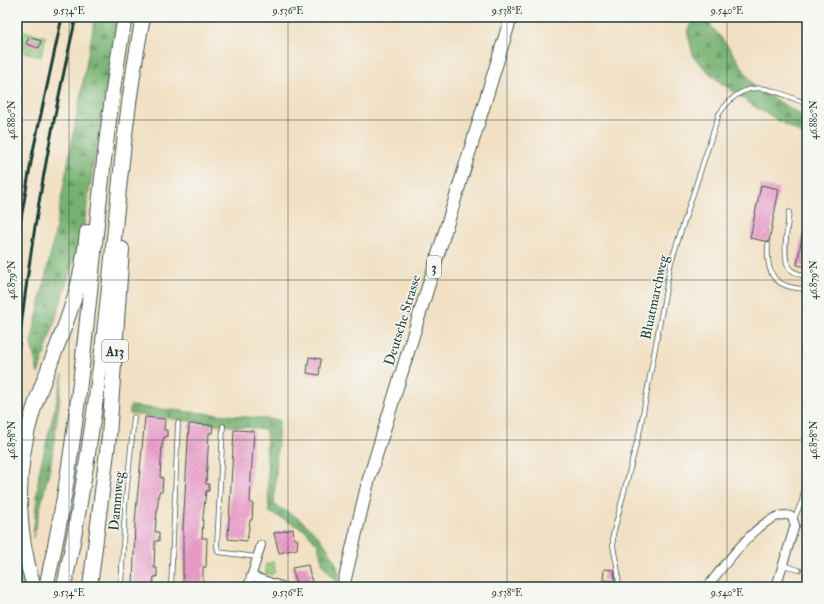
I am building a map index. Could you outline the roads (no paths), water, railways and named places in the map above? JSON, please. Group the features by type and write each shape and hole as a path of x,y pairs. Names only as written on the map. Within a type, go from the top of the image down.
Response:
{"highway":[{"name":"A13","path":"46,587 63,505 76,418 107,142 125,17"},
{"name":"A13","path":"64,587 79,512 94,417 128,114 143,17"},
{"name":"A13","path":"90,587 109,429 127,192 128,114"},
{"name":"A13","path":"34,587 23,544 20,506 24,452 33,412 74,299 84,261 92,196 107,142"}],"main road":[{"name":"Deutsche Strasse","path":"343,587 366,488 510,17"}],"street":[{"path":"708,587 726,563 763,525 780,514 789,515 794,520 794,533 776,587"},
{"path":"248,587 261,545"},
{"path":"251,576 284,587"}],"lane":[{"name":"Bluatmarchweg","path":"618,587 619,571 612,544 613,535 640,430 671,262 719,114 734,96 745,89 756,87 768,88 807,104"},
{"path":"789,212 786,246 787,266 790,270 807,277"},
{"path":"768,245 768,267 776,281 791,288 807,289"},
{"name":"Dammweg","path":"121,587 125,507 134,417"},
{"path":"171,587 178,423"},
{"path":"223,426 217,546 218,552 257,557"},
{"path":"794,520 802,501 807,471"},
{"path":"783,565 799,570"}],"railway":[{"path":"17,241 33,151 62,17"},
{"path":"17,363 41,189 76,17"}]}
